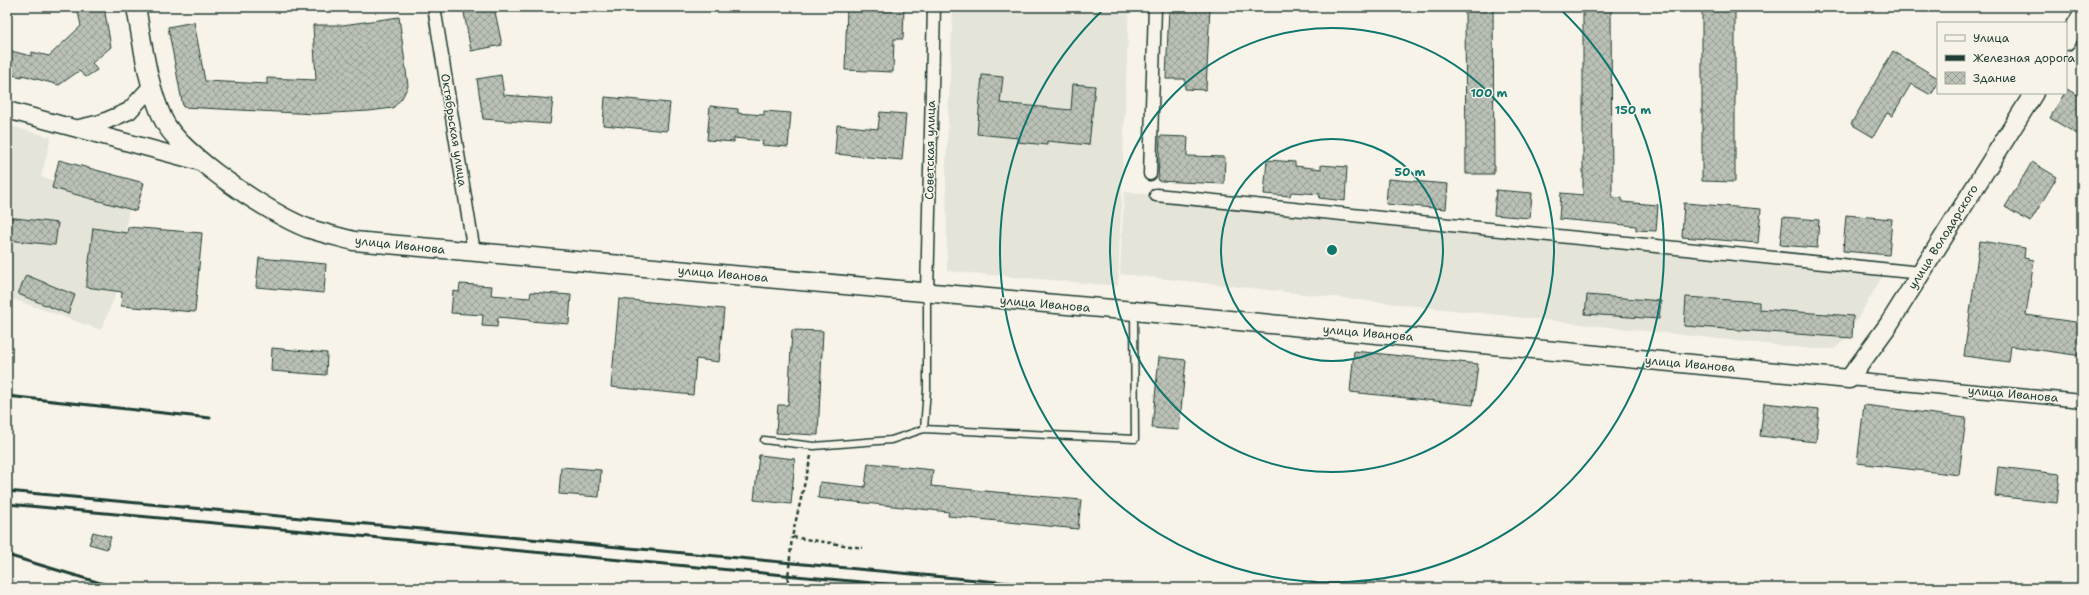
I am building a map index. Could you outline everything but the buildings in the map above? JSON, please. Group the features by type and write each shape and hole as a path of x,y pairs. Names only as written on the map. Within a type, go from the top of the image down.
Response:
{"main road":[{"name":"улица Иванова","path":"136,7 151,88 164,121 183,146 264,206 307,228 354,241 1134,311 1849,379"},
{"path":"2067,39 2082,16"},
{"name":"улица Володарского","path":"1849,379 1889,324 2033,94"}],"street":[{"name":"Октябрьская улица","path":"434,7 474,252"},
{"name":"Советская улица","path":"927,293 934,7"},
{"path":"1150,174 1155,7"},
{"path":"75,128 101,123 129,111 151,88"},
{"path":"7,110 204,163"},
{"path":"1156,195 1921,273"},
{"name":"улица Иванова","path":"1849,379 2082,401"}],"lane":[{"path":"924,429 927,389 927,293"},
{"path":"764,440 814,446 891,440 924,429 1135,439 1134,311"}],"path":[{"path":"787,588 792,537 814,446"},
{"path":"792,537 864,548"}],"shaded area":[{"path":"953,7 1129,7 1118,286 947,271 946,166"},
{"path":"7,125 51,137 41,177 130,201 115,296 101,330 7,297"},
{"path":"1124,192 1886,270 1845,340 1834,349 1812,349 1120,274"}],"railway":[{"path":"7,396 210,418"},
{"path":"7,491 1065,588"},
{"path":"7,504 928,588"},
{"path":"7,555 117,588"}]}
